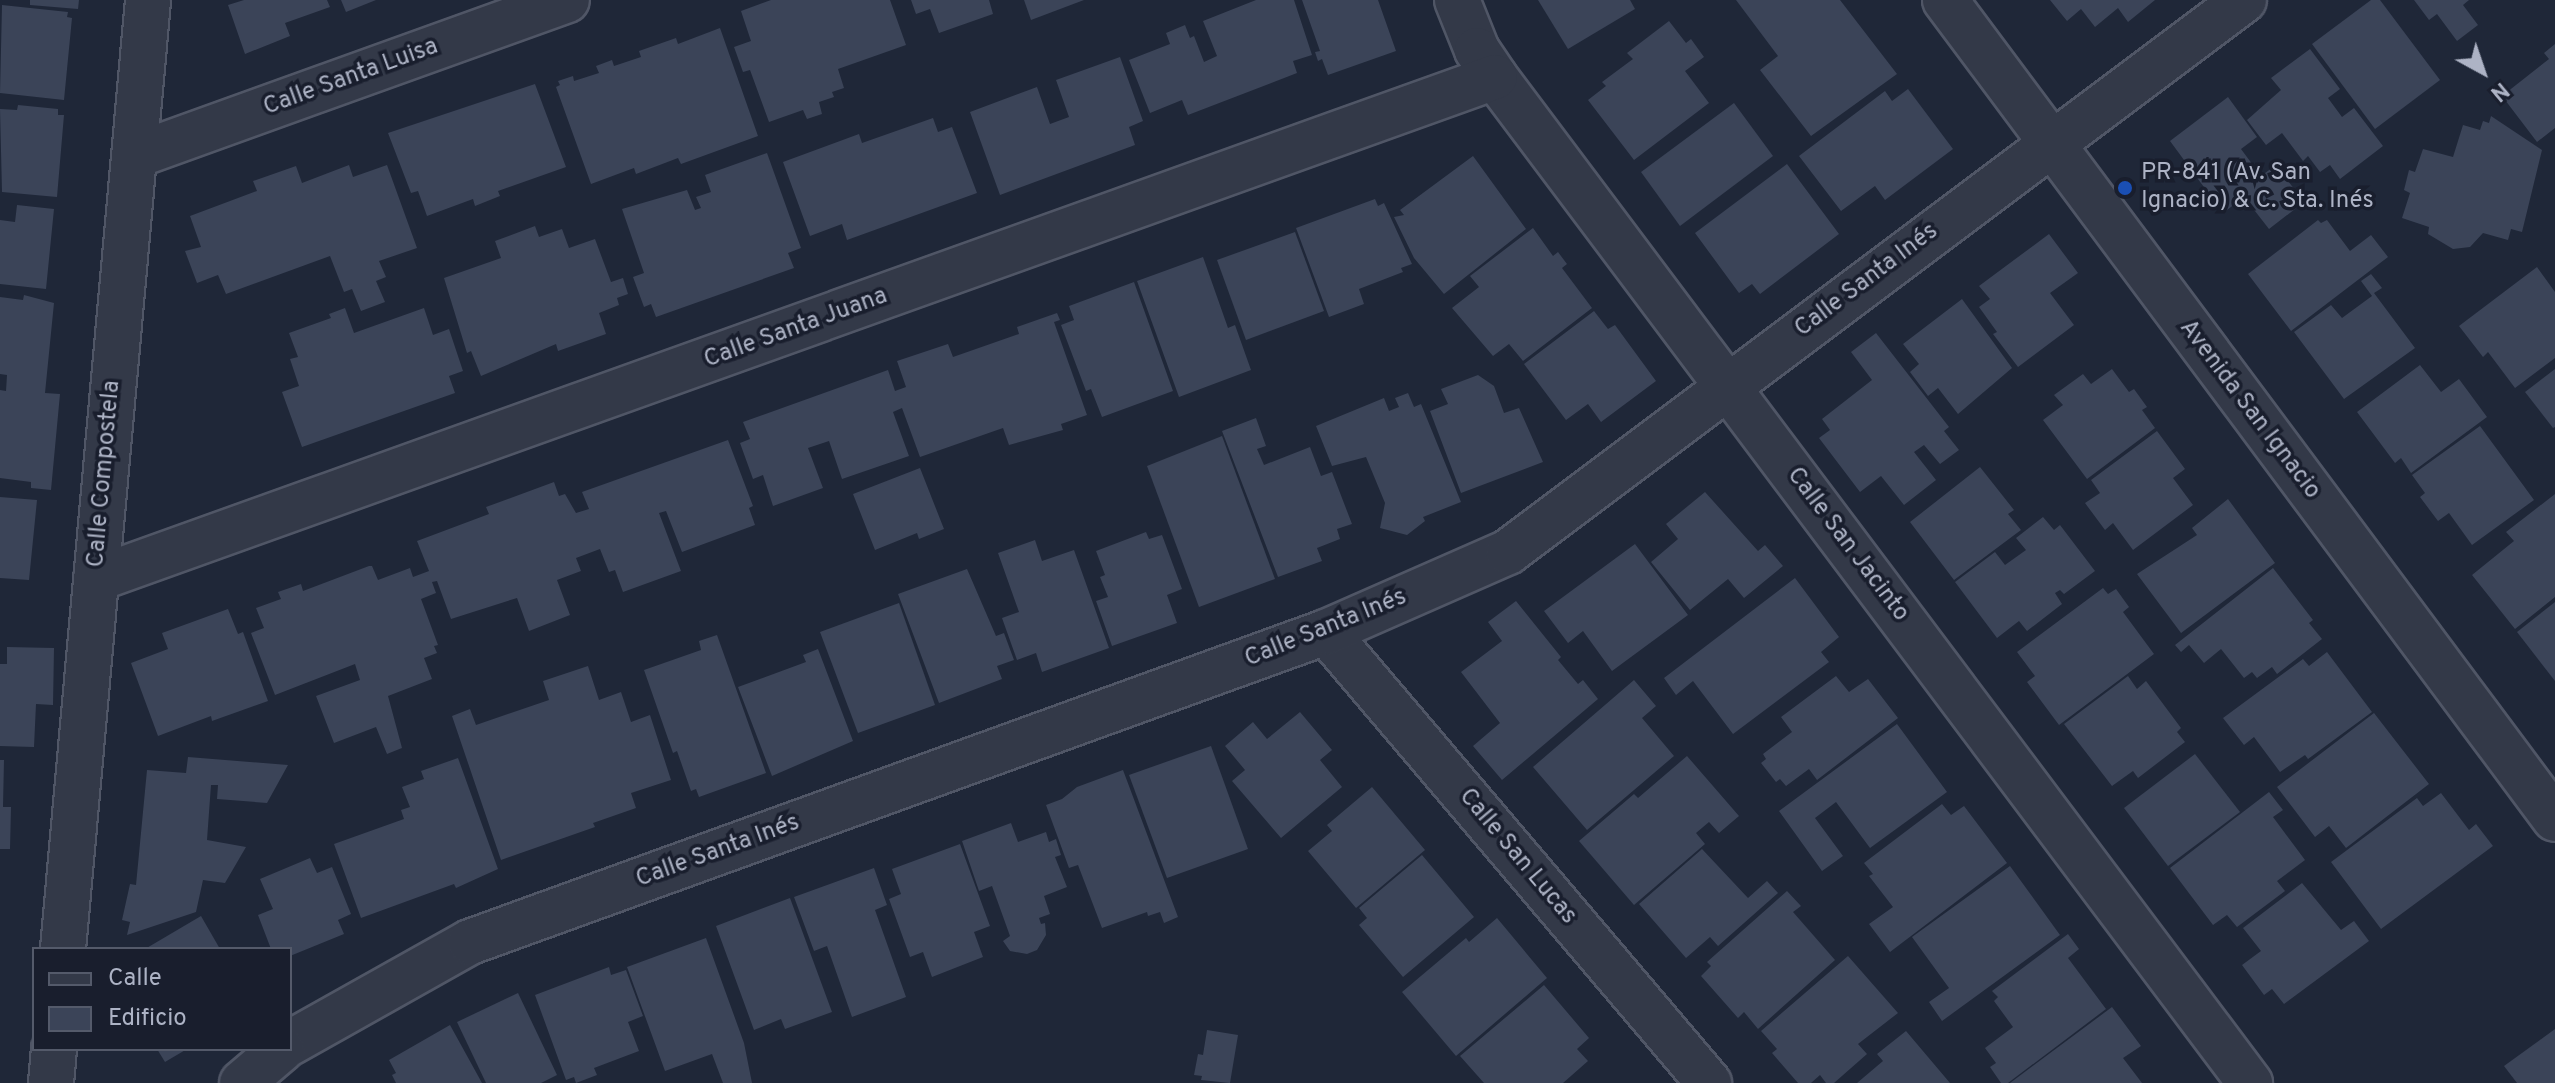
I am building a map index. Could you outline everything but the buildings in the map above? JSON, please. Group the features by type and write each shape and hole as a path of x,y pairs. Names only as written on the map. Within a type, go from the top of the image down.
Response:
{"street":[{"name":"Calle Compostela","path":"63,947 148,0"},
{"name":"Calle Santa Luisa","path":"134,156 567,0"},
{"name":"Calle San Jacinto","path":"1457,0 1477,50 1495,77 2250,1083"},
{"name":"Avenida San Ignacio","path":"1945,0 2050,145 2555,819"},
{"name":"Calle Santa Inés","path":"292,1042 470,942 1326,632 1508,552 2244,0"},
{"name":"Calle Santa Juana","path":"96,579 1495,77"},
{"name":"Calle San Lucas","path":"1326,632 1709,1083"},
{"path":"51,1083 54,1051"},
{"path":"242,1083 280,1051"}],"place":[{"name":"PR-841 (Av. San Ignacio) & C. Sta. Inés","path":"2125,188"}]}
